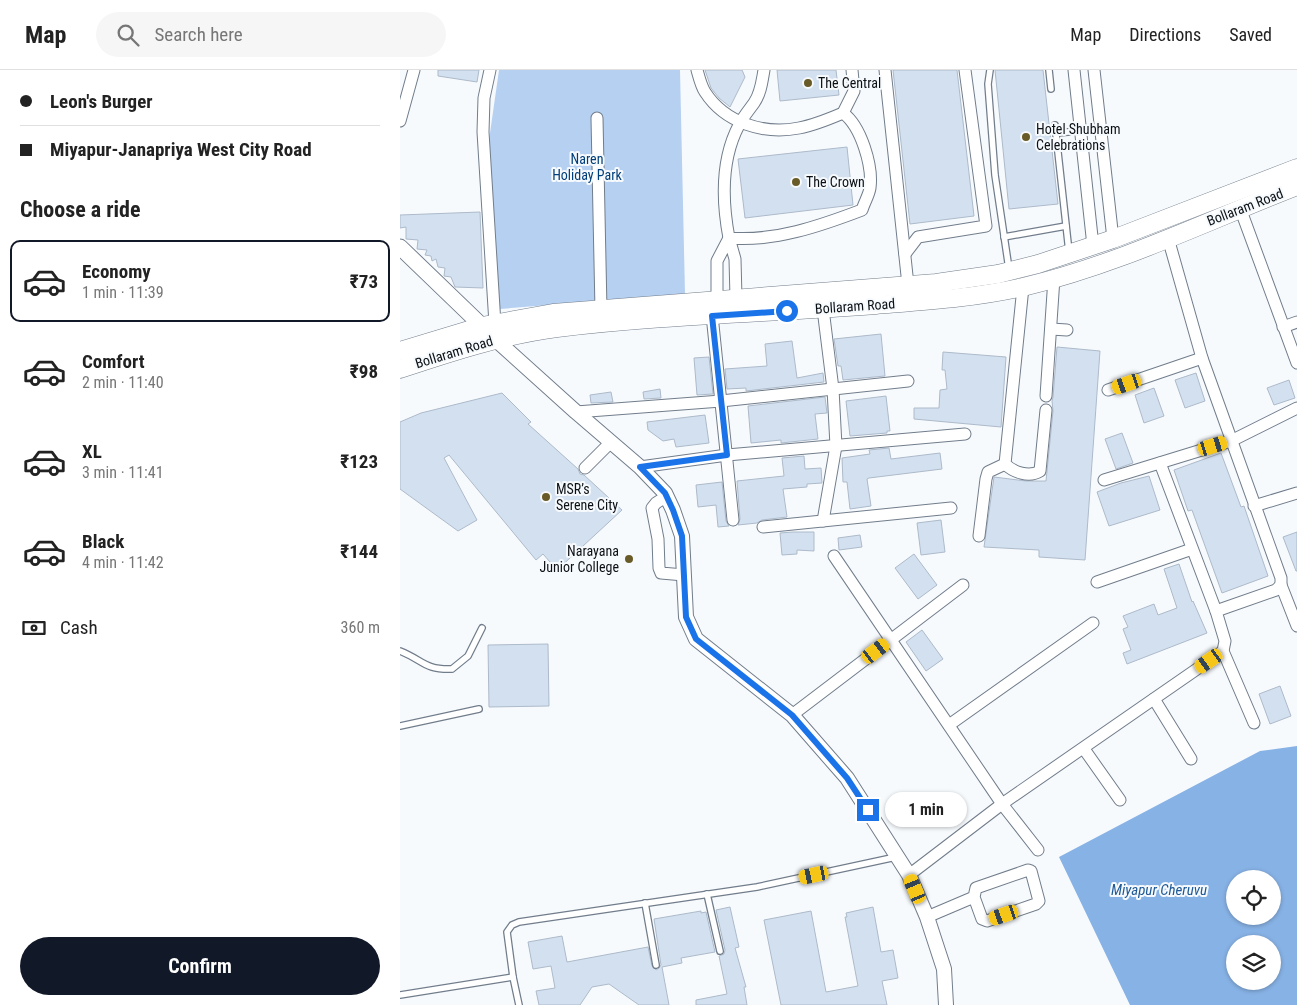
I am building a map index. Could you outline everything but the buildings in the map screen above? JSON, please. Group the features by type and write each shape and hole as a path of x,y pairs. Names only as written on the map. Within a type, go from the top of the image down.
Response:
{"main road":[{"name":"Bollaram Road","path":"400,368 491,330 555,328 715,308 736,298 936,283 1009,271 1113,239 1297,168"},
{"name":"Bollaram Road","path":"400,351 491,330 553,313 601,310 715,308 823,309 940,299 1023,287 1098,266 1297,186"},
{"path":"400,247 491,330"}],"street":[{"path":"400,121 414,70"},
{"path":"490,70 484,98 483,132 491,330 576,412 640,467 666,496 682,536 686,617 696,639 792,715 847,778 909,875 927,918 944,969 946,1005"},
{"path":"697,70 704,91 723,111 740,123 757,128 798,128 819,123 843,113 854,91 852,70"},
{"path":"736,298 735,259 725,218 724,186 732,140 740,123 756,101 764,70"},
{"path":"885,70 908,285"},
{"path":"905,254 918,237 986,226 965,70"},
{"path":"1074,70 1093,246"},
{"path":"1094,70 1113,239"},
{"path":"729,238 747,239 780,235 833,221 862,210 870,188 868,158 858,132 843,113"},
{"path":"597,118 601,310"},
{"path":"1240,208 1297,363"},
{"path":"729,238 716,261 715,308 720,401 727,455 732,520"},
{"path":"1168,238 1202,358 1254,506 1282,578 1281,585 1297,626"},
{"path":"1046,396 1054,278"},
{"path":"1005,464 1023,287"},
{"path":"823,309 833,389 836,446 823,521"},
{"path":"1283,326 1297,322"},
{"path":"1051,329 1067,330"},
{"path":"1108,390 1202,358"},
{"path":"576,412 720,401 908,381"},
{"path":"1104,480 1231,441 1297,408"},
{"path":"1005,464 1012,471 1034,474 1040,471 1046,410"},
{"path":"640,467 727,455 965,434"},
{"path":"584,468 611,442"},
{"path":"1160,463 1216,611 1225,641 1223,651 1254,723"},
{"path":"979,536 988,472 1005,464"},
{"path":"1254,506 1297,493"},
{"path":"666,496 652,508 658,539 659,568 661,573 684,576"},
{"path":"763,527 951,508"},
{"path":"1097,582 1192,549"},
{"path":"834,556 1002,804 1038,850"},
{"path":"792,715 963,584"},
{"path":"1216,611 1276,590 1281,585"},
{"path":"949,725 1093,623"},
{"path":"909,875 1002,804 1223,651"},
{"path":"1154,699 1191,759"},
{"path":"1084,749 1120,800"},
{"path":"1028,870 1031,871 1039,901 1036,904 987,921 982,919 974,897 976,888 1028,870"},
{"path":"927,918 974,897"}],"lane":[{"path":"990,70 988,84 995,175 1009,271"},
{"path":"1050,70 1051,89"},
{"path":"1055,125 1069,254"},
{"path":"1056,133 1080,131"},
{"path":"1004,237 1066,226"},
{"path":"400,651 411,655 429,668 439,670 452,669 468,656 482,628"},
{"path":"400,726 479,709"},
{"path":"519,1005 513,977 508,932 512,926 519,922 757,887 898,857"},
{"path":"707,894 720,951"},
{"path":"645,903 656,965"},
{"path":"400,995 513,977"}],"green space":[{"name":"Naren Holiday Park","path":"499,70 680,70 685,294 500,309 489,140"}],"water":[{"name":"Miyapur Cheruvu","path":"1297,746 1297,1005 1130,1005 1059,857 1260,751"}],"place":[{"name":"The Central","path":"808,83"},
{"name":"Hotel Shubham Celebrations","path":"1026,137"},
{"name":"The Crown","path":"796,182"},
{"name":"MSR’s Serene City","path":"546,497"},
{"name":"Narayana Junior College","path":"629,559"}],"route":[{"path":"787,311 712,316 727,455 640,467 665,493 682,536 686,617 696,639 792,715 847,778 868,810"}]}
